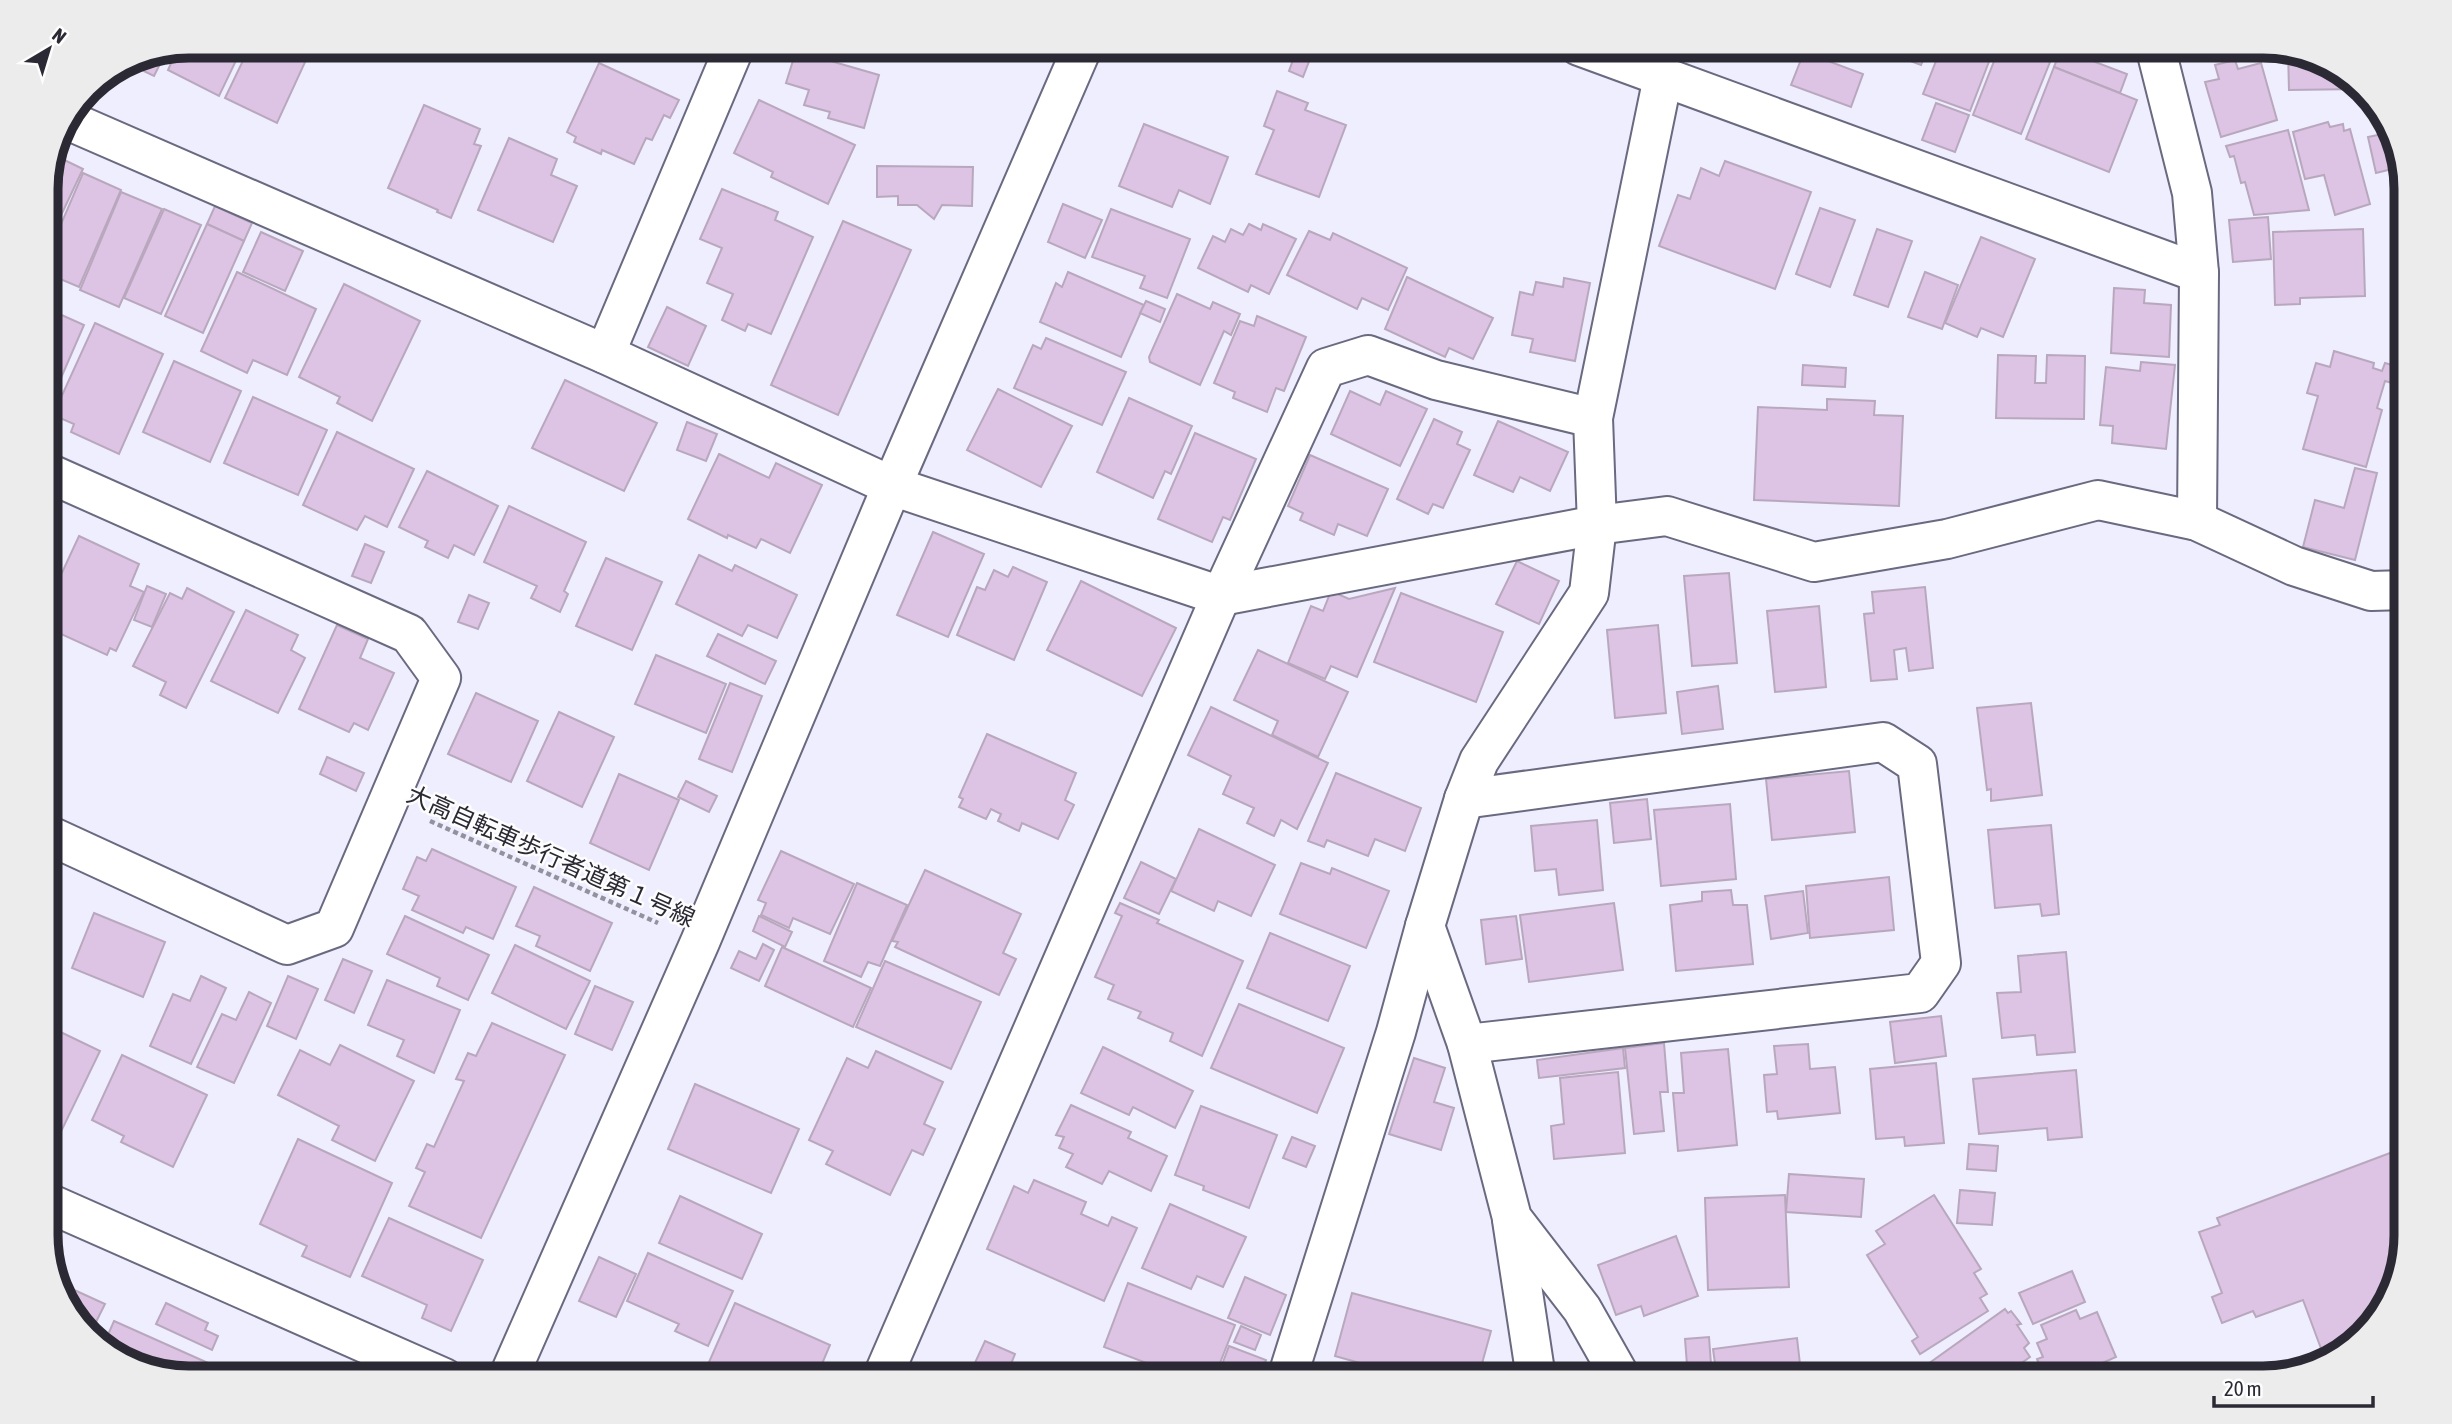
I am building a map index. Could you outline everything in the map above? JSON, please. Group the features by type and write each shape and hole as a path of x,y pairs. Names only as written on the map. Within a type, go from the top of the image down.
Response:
{"street":[{"path":"605,354 729,58"},
{"path":"513,1366 700,942 892,486 1078,58"},
{"path":"1612,58 2199,273"},
{"path":"2158,58 2192,193 2199,273 2197,521"},
{"path":"1291,1366 1392,1045 1464,799 1479,761 1589,593 1597,525 1593,418 1663,77"},
{"path":"75,124 605,354 892,486 1221,596 1597,525 1667,516 1814,562 1948,539 2098,500 2197,521 2294,566 2371,591 2394,590"},
{"path":"887,1366 1221,596 1325,368 1368,355 1436,380 1593,418"},
{"path":"58,477 410,634 441,678 334,928 287,945 58,840"},
{"path":"1464,799 1883,742 1917,764 1941,962 1920,993 1467,1044"},
{"path":"1425,926 1467,1044 1512,1218 1534,1366"},
{"path":"58,1207 417,1366"},
{"path":"1512,1218 1582,1309 1614,1366"}],"path":[{"name":"大高自転車歩行者道第１号線","path":"387,802 700,942"}],"building":[{"path":"237,58 219,96 168,70 173,59"},
{"path":"244,58 307,58 277,123 225,98"},
{"path":"794,58 820,58 879,75 864,128 828,118 830,112 804,105 809,90 786,83"},
{"path":"1294,58 1310,58 1303,77 1289,71"},
{"path":"1802,58 1820,58 1863,74 1851,107 1791,85"},
{"path":"1902,58 1924,58 1921,65"},
{"path":"1937,58 1990,58 1970,111 1923,94"},
{"path":"1995,58 2040,58 2050,62 2021,134 1973,115"},
{"path":"2058,58 2085,58 2127,74 2120,93 2054,67"},
{"path":"162,60 154,76 138,68"},
{"path":"2235,60 2238,69 2261,63 2277,120 2221,137 2205,82 2219,79 2215,65"},
{"path":"2288,60 2329,75 2348,89 2289,90"},
{"path":"599,63 679,100 670,118 664,115 652,140 646,138 634,164 602,150 601,154 574,142 576,137 567,132"},
{"path":"2054,67 2137,100 2109,172 2026,139"},
{"path":"1277,91 1308,103 1305,110 1346,125 1319,197 1256,174 1274,130 1264,126"},
{"path":"759,100 855,145 828,204 771,177 773,172 734,153"},
{"path":"1936,103 1969,115 1955,152 1922,140"},
{"path":"424,105 480,129 474,144 481,146 451,218 388,188"},
{"path":"2328,122 2330,127 2343,124 2344,131 2350,129 2370,204 2335,215 2324,175 2305,179 2293,132"},
{"path":"1144,124 1228,157 1210,204 1179,190 1172,207 1119,186"},
{"path":"2288,130 2309,210 2254,215 2245,182 2241,183 2234,156 2230,157 2226,146"},
{"path":"2382,134 2392,169 2376,173 2368,137"},
{"path":"509,138 557,159 551,175 577,186 553,242 478,210"},
{"path":"61,159 83,169 58,222 58,180"},
{"path":"1725,161 1811,192 1775,289 1659,246 1678,195 1690,199 1701,168 1719,176"},
{"path":"877,166 973,167 972,206 942,205 934,219 917,205 898,205 898,196 877,197"},
{"path":"83,173 121,190 79,287 58,278 58,231"},
{"path":"722,189 778,212 775,220 813,237 771,334 748,324 745,331 722,320 733,294 707,283 722,248 700,239"},
{"path":"121,192 162,209 119,307 80,290"},
{"path":"1063,204 1102,220 1085,258 1048,242"},
{"path":"215,206 252,223 244,241 207,224"},
{"path":"1820,208 1855,220 1830,287 1796,274"},
{"path":"164,209 201,225 161,314 124,298"},
{"path":"1111,209 1190,239 1167,298 1140,288 1145,276 1092,257"},
{"path":"2268,217 2271,259 2233,262 2229,220"},
{"path":"843,221 911,250 838,415 771,385"},
{"path":"207,224 244,241 203,333 165,316"},
{"path":"1249,224 1261,230 1263,224 1296,239 1269,294 1251,285 1248,292 1198,268 1213,236 1225,242 1231,229 1243,235"},
{"path":"1877,229 1912,241 1888,307 1854,295"},
{"path":"2363,229 2365,296 2300,298 2300,304 2275,305 2273,232"},
{"path":"1309,231 1330,240 1333,233 1407,268 1388,310 1362,298 1357,309 1287,275"},
{"path":"261,232 303,251 285,291 243,272"},
{"path":"1981,237 2035,259 2003,337 1981,328 1977,337 1945,323"},
{"path":"237,272 316,309 287,375 253,360 247,373 201,351"},
{"path":"1068,272 1144,305 1121,357 1040,322 1056,283 1062,287"},
{"path":"1925,272 1958,285 1942,329 1908,317"},
{"path":"1407,277 1493,318 1473,359 1449,348 1445,357 1385,329"},
{"path":"1564,278 1590,283 1575,361 1530,352 1533,339 1512,335 1520,292 1533,295 1536,282 1563,287"},
{"path":"344,284 420,321 372,421 337,403 340,397 299,377"},
{"path":"2114,288 2145,290 2144,303 2171,305 2169,357 2111,353"},
{"path":"1177,294 1210,309 1213,302 1240,314 1231,335 1224,331 1200,385 1150,362 1149,357"},
{"path":"1146,301 1165,309 1160,322 1140,313"},
{"path":"667,307 706,326 688,366 648,347"},
{"path":"58,313 84,325 58,385"},
{"path":"1257,316 1306,337 1284,391 1276,388 1267,412 1233,398 1235,392 1214,383 1240,321 1254,326"},
{"path":"95,323 163,354 119,454 71,432 74,424 58,417 58,404"},
{"path":"1046,338 1126,372 1102,425 1014,388 1033,345 1041,349"},
{"path":"2334,351 2374,363 2373,368 2382,371 2385,363 2394,365 2392,383 2385,381 2377,408 2382,410 2366,467 2303,449 2318,396 2307,393 2316,363 2330,367"},
{"path":"1998,355 2036,356 2035,383 2046,383 2047,355 2085,356 2084,419 1996,418"},
{"path":"174,361 241,391 210,462 143,432"},
{"path":"2141,362 2175,365 2166,449 2112,443 2113,426 2100,425 2106,367 2140,371"},
{"path":"1803,365 1846,368 1845,387 1802,385"},
{"path":"565,380 657,423 624,491 532,448"},
{"path":"998,389 1072,426 1041,487 967,450"},
{"path":"1350,391 1380,405 1386,391 1427,409 1400,466 1331,434"},
{"path":"253,397 327,430 298,495 224,463"},
{"path":"1129,398 1192,426 1171,474 1165,471 1153,498 1097,472"},
{"path":"1827,399 1875,401 1874,415 1903,416 1899,506 1754,500 1758,407 1827,410"},
{"path":"1434,419 1462,432 1457,444 1470,450 1443,508 1433,504 1428,514 1397,499"},
{"path":"1498,421 1568,452 1550,491 1520,477 1513,492 1474,475"},
{"path":"687,422 717,434 706,461 677,450"},
{"path":"337,432 414,469 387,527 365,516 357,530 303,505"},
{"path":"1195,433 1256,459 1230,520 1223,517 1212,542 1158,519"},
{"path":"719,454 769,478 776,463 822,485 790,553 761,539 756,548 728,535 727,538 688,519"},
{"path":"1310,455 1388,489 1367,536 1338,524 1334,535 1300,520 1303,513 1288,506"},
{"path":"2355,468 2377,473 2355,560 2303,547 2315,500 2344,508"},
{"path":"427,471 498,506 474,555 454,545 448,558 425,547 428,541 399,527"},
{"path":"509,506 586,542 564,591 568,594 560,612 531,598 537,586 484,562"},
{"path":"933,532 984,554 948,637 897,615"},
{"path":"79,536 139,564 130,586 144,592 116,651 110,648 107,655 58,633 58,581"},
{"path":"365,544 384,552 371,583 352,576"},
{"path":"699,555 732,571 735,565 797,595 777,638 748,625 742,636 676,604"},
{"path":"606,558 662,582 632,650 576,626"},
{"path":"1517,561 1559,581 1539,624 1496,604"},
{"path":"1013,567 1047,582 1014,660 957,635 977,587 985,590 994,570 1008,577"},
{"path":"1729,573 1737,663 1692,666 1684,576"},
{"path":"1081,581 1176,628 1142,696 1047,650"},
{"path":"147,586 166,594 152,627 134,620"},
{"path":"1925,587 1933,668 1909,671 1906,648 1894,650 1897,679 1871,681 1864,614 1874,613 1872,592"},
{"path":"187,588 234,612 186,708 160,695 166,682 133,666 170,593 182,599"},
{"path":"1395,588 1357,677 1331,666 1325,679 1288,663 1311,606 1323,611 1331,591 1349,599"},
{"path":"1401,593 1503,632 1476,702 1374,662"},
{"path":"469,595 489,603 478,629 458,622"},
{"path":"1819,606 1826,687 1775,692 1767,611"},
{"path":"246,610 298,635 291,650 305,658 278,713 211,681"},
{"path":"337,625 368,639 360,658 394,673 368,730 354,723 349,732 299,709"},
{"path":"1658,625 1666,713 1615,718 1607,630"},
{"path":"718,634 776,661 765,684 707,656"},
{"path":"1258,650 1348,692 1318,757 1272,735 1278,721 1234,700"},
{"path":"656,655 726,684 706,733 635,704"},
{"path":"730,683 762,696 732,772 699,759"},
{"path":"1718,686 1723,729 1682,734 1677,692"},
{"path":"476,693 538,721 511,782 448,754"},
{"path":"2031,703 2042,795 1991,801 1991,789 1987,790 1977,708"},
{"path":"1211,707 1328,763 1297,829 1281,820 1274,836 1247,823 1254,808 1223,794 1231,776 1188,755"},
{"path":"559,712 614,737 582,807 527,781"},
{"path":"987,734 1076,773 1065,800 1074,805 1058,839 1022,823 1019,831 998,821 1001,814 991,809 986,819 959,807 963,799 959,797"},
{"path":"327,757 364,773 356,791 320,774"},
{"path":"1849,771 1855,832 1772,840 1766,779"},
{"path":"1336,773 1421,808 1405,851 1375,839 1368,856 1327,840 1324,847 1308,841"},
{"path":"619,774 679,800 649,870 590,843"},
{"path":"686,781 717,796 709,812 678,797"},
{"path":"1647,799 1651,839 1614,843 1610,803"},
{"path":"1730,804 1736,879 1661,886 1654,810"},
{"path":"1597,820 1603,890 1559,895 1556,869 1535,871 1531,826"},
{"path":"2051,825 2059,914 2042,916 2040,904 1995,908 1988,830"},
{"path":"1199,829 1275,865 1251,916 1218,901 1214,911 1171,891"},
{"path":"432,849 516,887 493,939 466,927 463,933 412,910 419,896 403,889 417,857 426,861"},
{"path":"781,851 854,884 830,934 793,918 789,928 761,915 766,903 758,900"},
{"path":"1141,862 1176,879 1159,914 1124,898"},
{"path":"1301,863 1330,874 1332,868 1389,891 1366,948 1280,914"},
{"path":"925,870 1021,914 1003,953 1016,959 999,995 895,947 898,942 892,941"},
{"path":"1889,877 1894,930 1810,938 1806,886"},
{"path":"857,883 907,905 880,966 868,962 861,977 824,961"},
{"path":"534,887 612,923 590,971 536,946 540,936 516,926"},
{"path":"1731,890 1733,905 1747,905 1753,964 1676,971 1670,905 1702,901 1702,892"},
{"path":"1803,891 1808,933 1771,939 1765,896"},
{"path":"1120,903 1159,920 1157,923 1243,961 1202,1056 1170,1041 1173,1033 1138,1018 1141,1012 1108,999 1114,985 1095,977 1122,916 1115,913"},
{"path":"1614,903 1623,970 1529,982 1520,915"},
{"path":"94,913 165,942 143,997 72,968"},
{"path":"405,916 489,955 468,1000 437,986 440,978 387,954"},
{"path":"759,916 792,932 785,947 753,931"},
{"path":"1516,916 1522,959 1486,964 1481,920"},
{"path":"1270,933 1350,966 1328,1021 1247,988"},
{"path":"763,944 774,950 759,981 731,968 739,951 756,959"},
{"path":"515,945 590,981 566,1029 492,993"},
{"path":"782,947 871,988 853,1027 765,986"},
{"path":"2066,952 2075,1052 2037,1055 2035,1035 2002,1038 1997,993 2021,992 2018,956"},
{"path":"343,959 372,971 354,1013 325,1000"},
{"path":"885,961 981,1002 951,1069 856,1027"},
{"path":"201,976 226,988 191,1064 150,1046 173,994 190,1001"},
{"path":"288,976 318,989 296,1039 267,1026"},
{"path":"387,980 460,1010 434,1073 397,1056 404,1040 368,1025"},
{"path":"595,986 633,1002 612,1050 575,1034"},
{"path":"249,992 271,1003 234,1083 197,1067 222,1014 236,1020"},
{"path":"1239,1004 1344,1048 1317,1113 1211,1068"},
{"path":"1941,1016 1946,1056 1895,1063 1890,1022"},
{"path":"492,1023 565,1055 481,1238 409,1206 425,1172 416,1168 427,1144 434,1147 464,1081 456,1079 468,1053 476,1056"},
{"path":"58,1031 100,1051 58,1138"},
{"path":"1664,1043 1668,1092 1660,1092 1664,1131 1634,1134 1625,1048"},
{"path":"1808,1044 1810,1069 1835,1067 1840,1113 1778,1119 1777,1111 1767,1112 1764,1075 1777,1074 1774,1046"},
{"path":"340,1045 414,1081 375,1161 332,1140 339,1126 278,1095 300,1050 330,1065"},
{"path":"1103,1047 1193,1091 1175,1128 1133,1107 1129,1115 1081,1093"},
{"path":"1623,1048 1625,1068 1539,1078 1537,1060"},
{"path":"1728,1049 1737,1145 1678,1151 1673,1093 1684,1093 1681,1053"},
{"path":"876,1051 943,1082 924,1124 935,1129 923,1155 912,1150 890,1195 826,1164 833,1151 809,1140 847,1058 868,1068"},
{"path":"122,1055 207,1095 173,1167 121,1142 124,1136 92,1120"},
{"path":"1414,1058 1445,1068 1434,1102 1454,1108 1441,1150 1389,1134"},
{"path":"1936,1063 1944,1143 1905,1146 1904,1137 1876,1139 1870,1069"},
{"path":"2076,1070 2082,1137 2048,1140 2047,1128 1979,1134 1973,1079"},
{"path":"1618,1072 1625,1153 1554,1159 1551,1126 1564,1124 1560,1078"},
{"path":"695,1084 799,1129 771,1193 668,1149"},
{"path":"1071,1105 1131,1132 1128,1138 1167,1156 1151,1191 1109,1171 1102,1184 1066,1167 1073,1154 1059,1148 1064,1137 1056,1135"},
{"path":"1201,1106 1277,1135 1249,1208 1203,1190 1204,1186 1175,1175"},
{"path":"1292,1137 1315,1146 1306,1167 1283,1158"},
{"path":"298,1139 392,1183 350,1277 302,1256 307,1246 260,1224"},
{"path":"1969,1144 1998,1146 1996,1171 1967,1169"},
{"path":"2394,1152 2394,1235 2390,1269 2377,1301 2367,1315 2343,1339 2322,1352 2303,1300 2256,1317 2253,1311 2222,1323 2212,1297 2222,1293 2199,1232 2220,1225 2217,1218"},
{"path":"1789,1174 1864,1179 1861,1217 1786,1212"},
{"path":"1034,1180 1086,1202 1081,1214 1108,1226 1112,1217 1137,1228 1104,1301 987,1249 1014,1186 1028,1193"},
{"path":"1960,1190 1995,1193 1992,1225 1957,1223"},
{"path":"1785,1195 1789,1287 1708,1290 1705,1198"},
{"path":"1934,1195 1981,1269 1974,1273 1987,1294 1980,1298 1988,1311 1920,1354 1912,1341 1918,1337 1867,1255 1885,1244 1876,1231"},
{"path":"680,1196 762,1234 742,1279 659,1243"},
{"path":"1170,1204 1246,1237 1223,1287 1197,1276 1191,1289 1142,1268"},
{"path":"389,1218 483,1260 451,1331 422,1318 427,1305 362,1276"},
{"path":"1676,1236 1698,1296 1644,1316 1641,1306 1616,1315 1598,1265"},
{"path":"648,1253 733,1291 708,1346 675,1331 679,1324 627,1301"},
{"path":"599,1257 636,1274 616,1317 579,1301"},
{"path":"2072,1271 2085,1302 2033,1324 2019,1293"},
{"path":"1245,1277 1286,1295 1270,1335 1228,1318"},
{"path":"1128,1283 1235,1325 1219,1366 1154,1366 1104,1347"},
{"path":"69,1288 105,1304 94,1326"},
{"path":"1352,1293 1491,1331 1481,1366 1370,1366 1335,1356"},
{"path":"166,1303 208,1323 205,1330 218,1336 212,1350 156,1324"},
{"path":"735,1303 830,1345 821,1366 707,1366"},
{"path":"2005,1309 2008,1313 2011,1311 2021,1324 2017,1325 2029,1343 2024,1348 2030,1357 2017,1366 1928,1364"},
{"path":"2076,1310 2080,1319 2097,1312 2116,1357 2096,1366 2040,1366 2037,1359 2043,1357 2037,1343 2047,1339 2041,1325"},
{"path":"114,1321 215,1366 155,1362 123,1349 107,1337"},
{"path":"1241,1326 1261,1335 1255,1350 1234,1342"},
{"path":"1709,1337 1711,1366 1687,1366 1685,1339"},
{"path":"1797,1338 1800,1366 1715,1366 1713,1349"},
{"path":"985,1341 1015,1354 1011,1364 1016,1366 974,1366"},
{"path":"1229,1346 1266,1360 1264,1366 1222,1366"}]}
